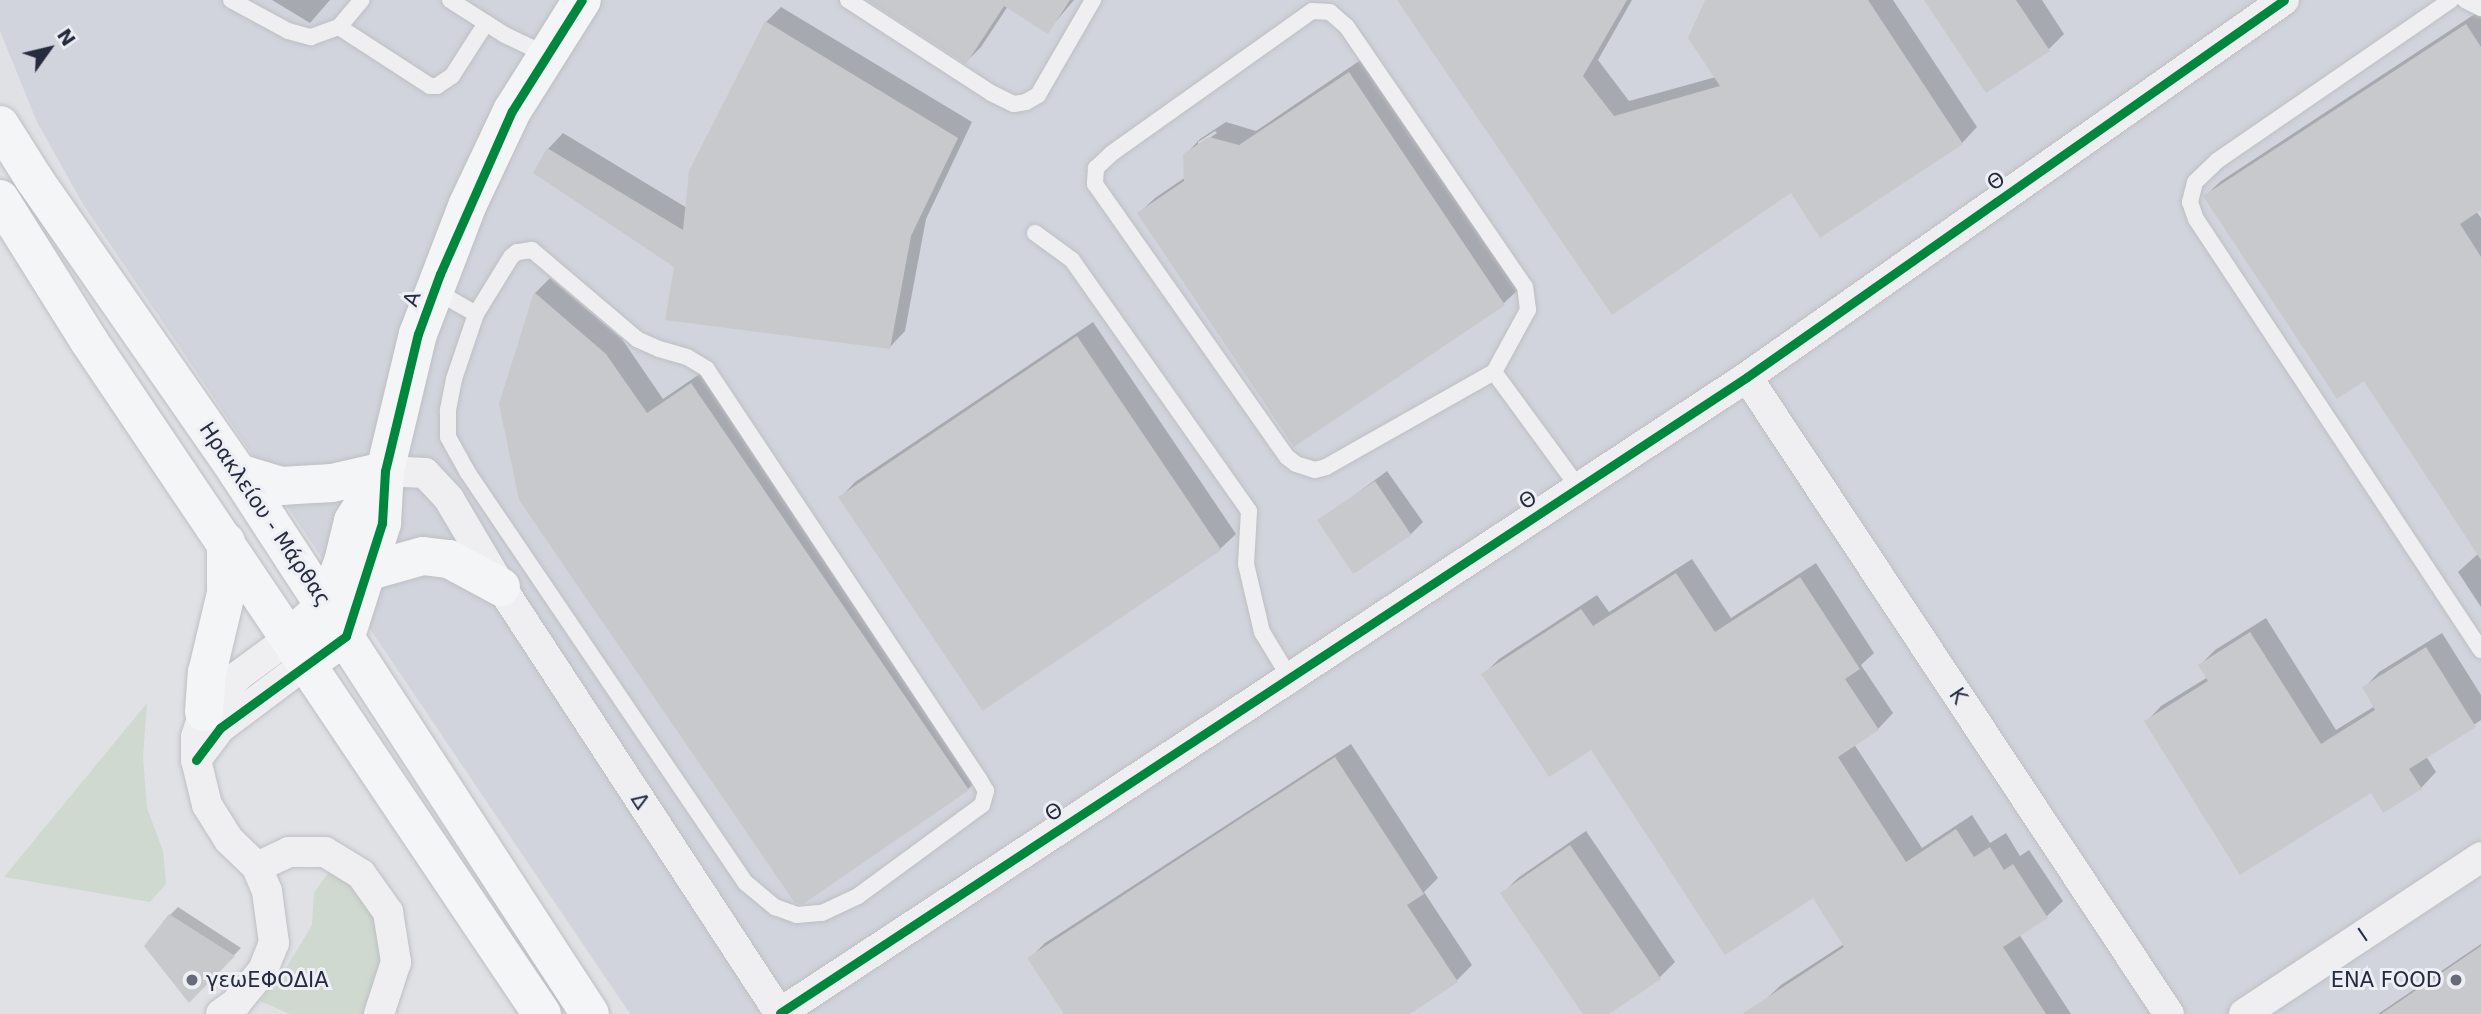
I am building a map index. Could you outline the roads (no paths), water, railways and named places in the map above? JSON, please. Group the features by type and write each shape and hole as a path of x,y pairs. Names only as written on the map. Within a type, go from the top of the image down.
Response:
{"main road":[{"name":"Α","path":"336,621 366,572 382,523 385,471 418,334 434,290 492,150 517,102 582,0"},
{"name":"Ηρακλείου - Μάρθας","path":"0,125 34,179 238,473 590,1014"},
{"path":"0,199 89,341 542,1014"},
{"name":"Α","path":"336,621 343,562 353,521 385,471"},
{"path":"238,473 281,486 332,483 385,471"},
{"path":"204,712 207,673 226,593 226,542"},
{"path":"366,572 423,556 449,559 501,587"},
{"path":"299,650 336,621"}],"street":[{"name":"Θ","path":"780,1014 1747,377 2284,0"},
{"name":"Κ","path":"1747,377 2169,1014"},
{"name":"Δ","path":"385,471 425,472 449,499 501,587 780,1014"},
{"path":"237,1010 263,970 274,943 267,891 257,867 229,840 207,805 196,760 196,737 204,712 238,676 299,650"},
{"path":"196,760 220,728 299,650"},
{"path":"257,867 289,852 325,852 361,874 388,912 396,962 379,1014"},
{"name":"Ι","path":"2244,1014 2481,857"}],"lane":[{"path":"231,0 298,35 325,34 339,27 362,0"},
{"path":"450,0 486,23 547,55"},
{"path":"848,0 991,93 1014,104 1026,102 1038,94 1093,0"},
{"path":"2451,0 2217,161 2195,182 2190,202 2196,219 2481,650"},
{"path":"1312,11 1330,12 1346,26 1525,287 1528,310 1494,372 1326,467 1305,469 1287,457 1095,184 1096,168 1102,160 1312,11"},
{"path":"339,27 430,86 437,86 452,76 486,23"},
{"path":"1035,233 1072,260 1249,511 1246,564 1262,632 1290,677"},
{"path":"533,250 637,339 659,349 687,356 707,369 979,779 986,791 982,805 858,896 822,913 797,915 775,906 746,883 468,473 448,437 448,411 454,379 476,314 510,257 517,252 533,250"},
{"path":"434,290 476,314"},
{"path":"1494,372 1579,488"}],"place":[{"name":"γεωΕΦΟΔΙΑ","path":"192,980"},
{"name":"ENA FOOD","path":"2456,980"}]}
